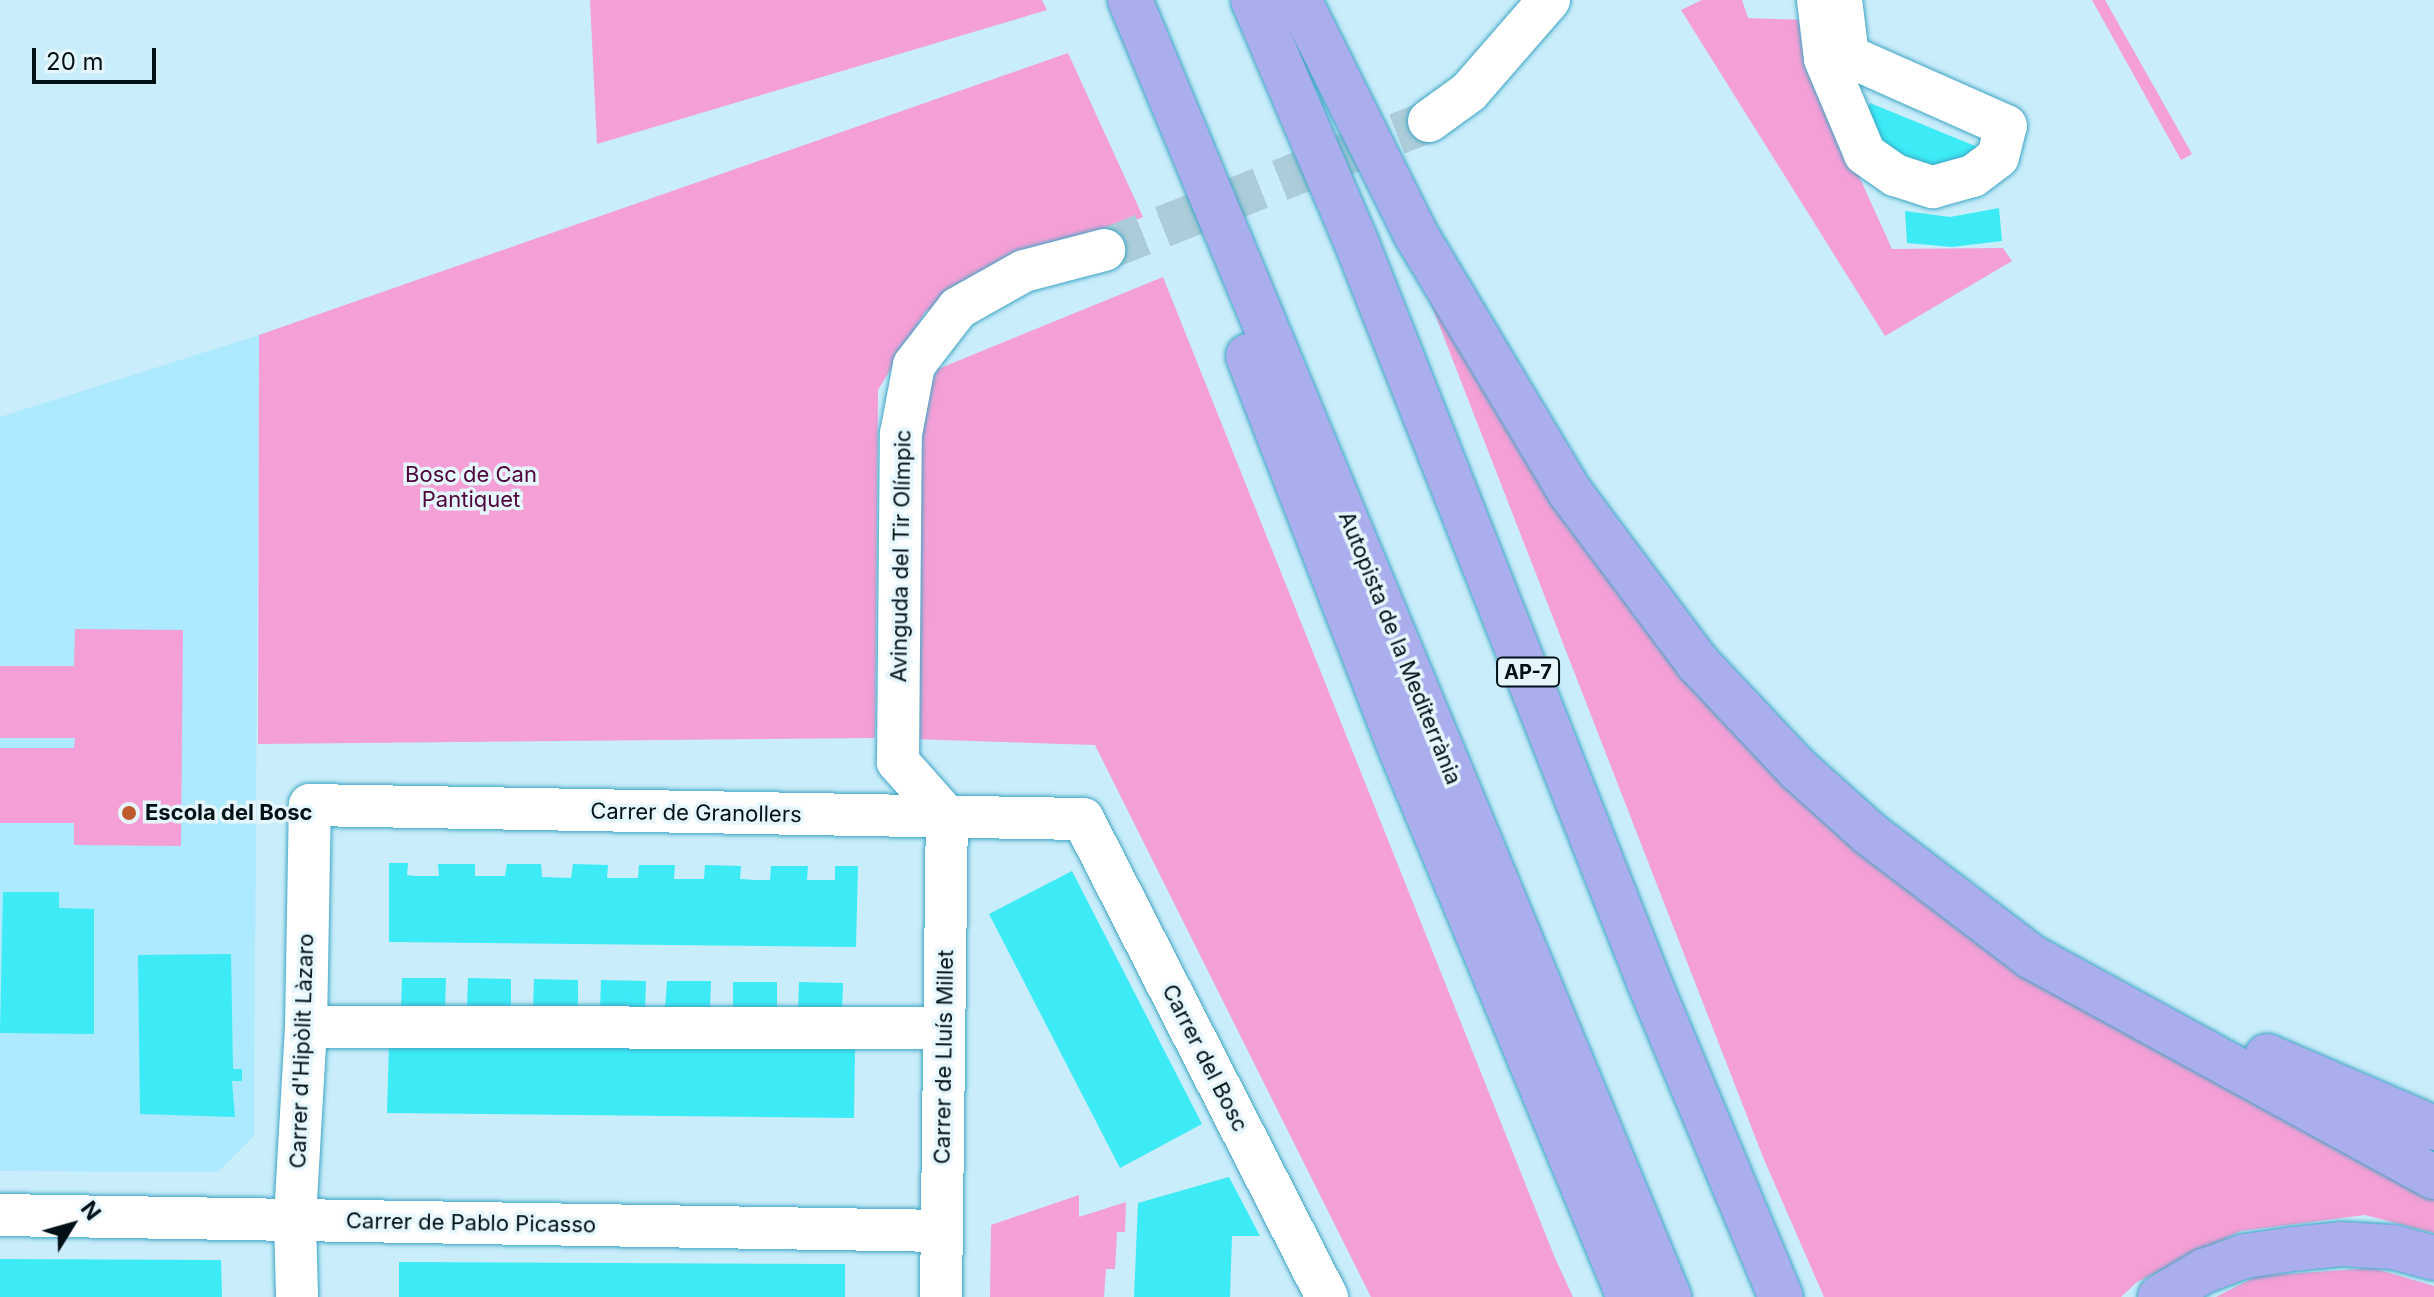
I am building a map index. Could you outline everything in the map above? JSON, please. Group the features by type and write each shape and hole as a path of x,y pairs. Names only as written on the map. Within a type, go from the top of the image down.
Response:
{"highway":[{"name":"Autopista de la Mediterrània","path":"1130,0 1669,1297"},
{"name":"AP-7","path":"1253,0 1357,244 1649,982 1781,1297"},
{"path":"1306,14 1415,233 1488,361 1570,492 1698,663 1798,769 1869,833 2032,957 2131,1014 2434,1177"},
{"path":"1212,194 1239,333 1249,360 1409,770 1629,1297"},
{"path":"2131,1014 2284,1062 2434,1128"},
{"path":"2160,1297 2204,1271 2245,1256 2293,1249 2341,1244 2393,1247 2434,1258"}],"street":[{"path":"1429,121 1469,92 1549,0"},
{"path":"1818,0 1825,59 1865,154 1895,175 1933,187 1973,176 1998,157 2006,126 1848,56 1841,0"},
{"name":"Avinguda del Tir Olímpic","path":"947,817 898,762 901,434 914,365 958,308 1024,271 1104,250"},
{"name":"Carrer de Granollers","path":"310,805 1083,819"},
{"name":"Carrer d'Hipòlit Làzaro","path":"297,1297 295,1218 306,1027 310,805"},
{"name":"Carrer de Lluís Millet","path":"941,1297 947,817"},
{"name":"Carrer del Bosc","path":"1083,819 1327,1297"},
{"path":"306,1027 944,1028"},
{"name":"Carrer de Pablo Picasso","path":"0,1215 942,1231"}],"shaded area":[{"name":"Escola del Bosc","path":"259,335 254,1136 218,1172 0,1171 0,417"}],"green space":[{"path":"590,0 1042,0 1047,10 597,144"},
{"path":"1702,0 1742,0 1748,18 1804,20 1813,75 1892,249 2003,248 2012,261 1885,336 1681,10"},
{"path":"2092,0 2105,0 2192,154 2181,160"},
{"name":"Bosc de Can Pantiquet","path":"1068,53 1143,217 926,311 878,390 875,738 258,744 259,335"},
{"path":"1163,277 1573,1297 1371,1297 1095,745 913,739 921,404 938,369"},
{"path":"1429,299 1636,618 1793,792 1970,938 2120,1027 2434,1197 2434,1233 2365,1215 2241,1231 2137,1282 2121,1297 1824,1297 1763,1157"},
{"path":"75,629 183,630 181,846 74,845 74,823 0,823 0,748 74,748 75,738 0,738 0,666 74,666"},
{"path":"1079,1195 1079,1217 1126,1202 1125,1232 1117,1232 1115,1269 1106,1269 1104,1297 990,1297 991,1225"},
{"path":"2373,1268 2434,1286 2434,1297 2216,1297 2257,1276"}],"building":[{"path":"1870,103 1980,148 1954,165 1907,165 1862,121"},
{"path":"1999,208 2002,241 1952,247 1907,243 1905,211 1950,217"},
{"path":"389,863 408,863 407,875 415,876 439,876 438,864 475,864 475,876 505,876 507,864 541,864 542,877 571,878 573,864 608,865 607,878 638,878 639,865 675,865 674,879 704,879 705,865 741,866 740,879 756,880 770,880 771,866 808,866 807,880 835,880 835,866 858,866 856,947 389,942"},
{"path":"1072,871 1202,1124 1120,1168 989,914"},
{"path":"3,892 59,892 59,908 94,909 94,1034 0,1033"},
{"path":"231,954 233,1069 242,1069 242,1081 232,1081 235,1117 140,1114 138,955"},
{"path":"402,978 446,978 445,1009 401,1008"},
{"path":"468,978 511,979 511,1009 467,1008"},
{"path":"534,979 578,980 578,1010 533,1009"},
{"path":"601,980 646,981 645,1010 600,1010"},
{"path":"667,981 711,981 710,1011 665,1010"},
{"path":"733,982 777,982 777,1012 733,1011"},
{"path":"799,982 843,983 842,1012 798,1012"},
{"path":"389,1044 855,1047 854,1118 387,1113"},
{"path":"1229,1177 1260,1236 1232,1236 1230,1297 1134,1297 1138,1203"},
{"path":"0,1259 221,1260 222,1297 0,1297"},
{"path":"399,1262 845,1264 845,1297 399,1297"}],"tunnel":[{"path":"1104,250 1429,121"}],"place":[{"name":"Escola del Bosc","path":"129,813"}]}
